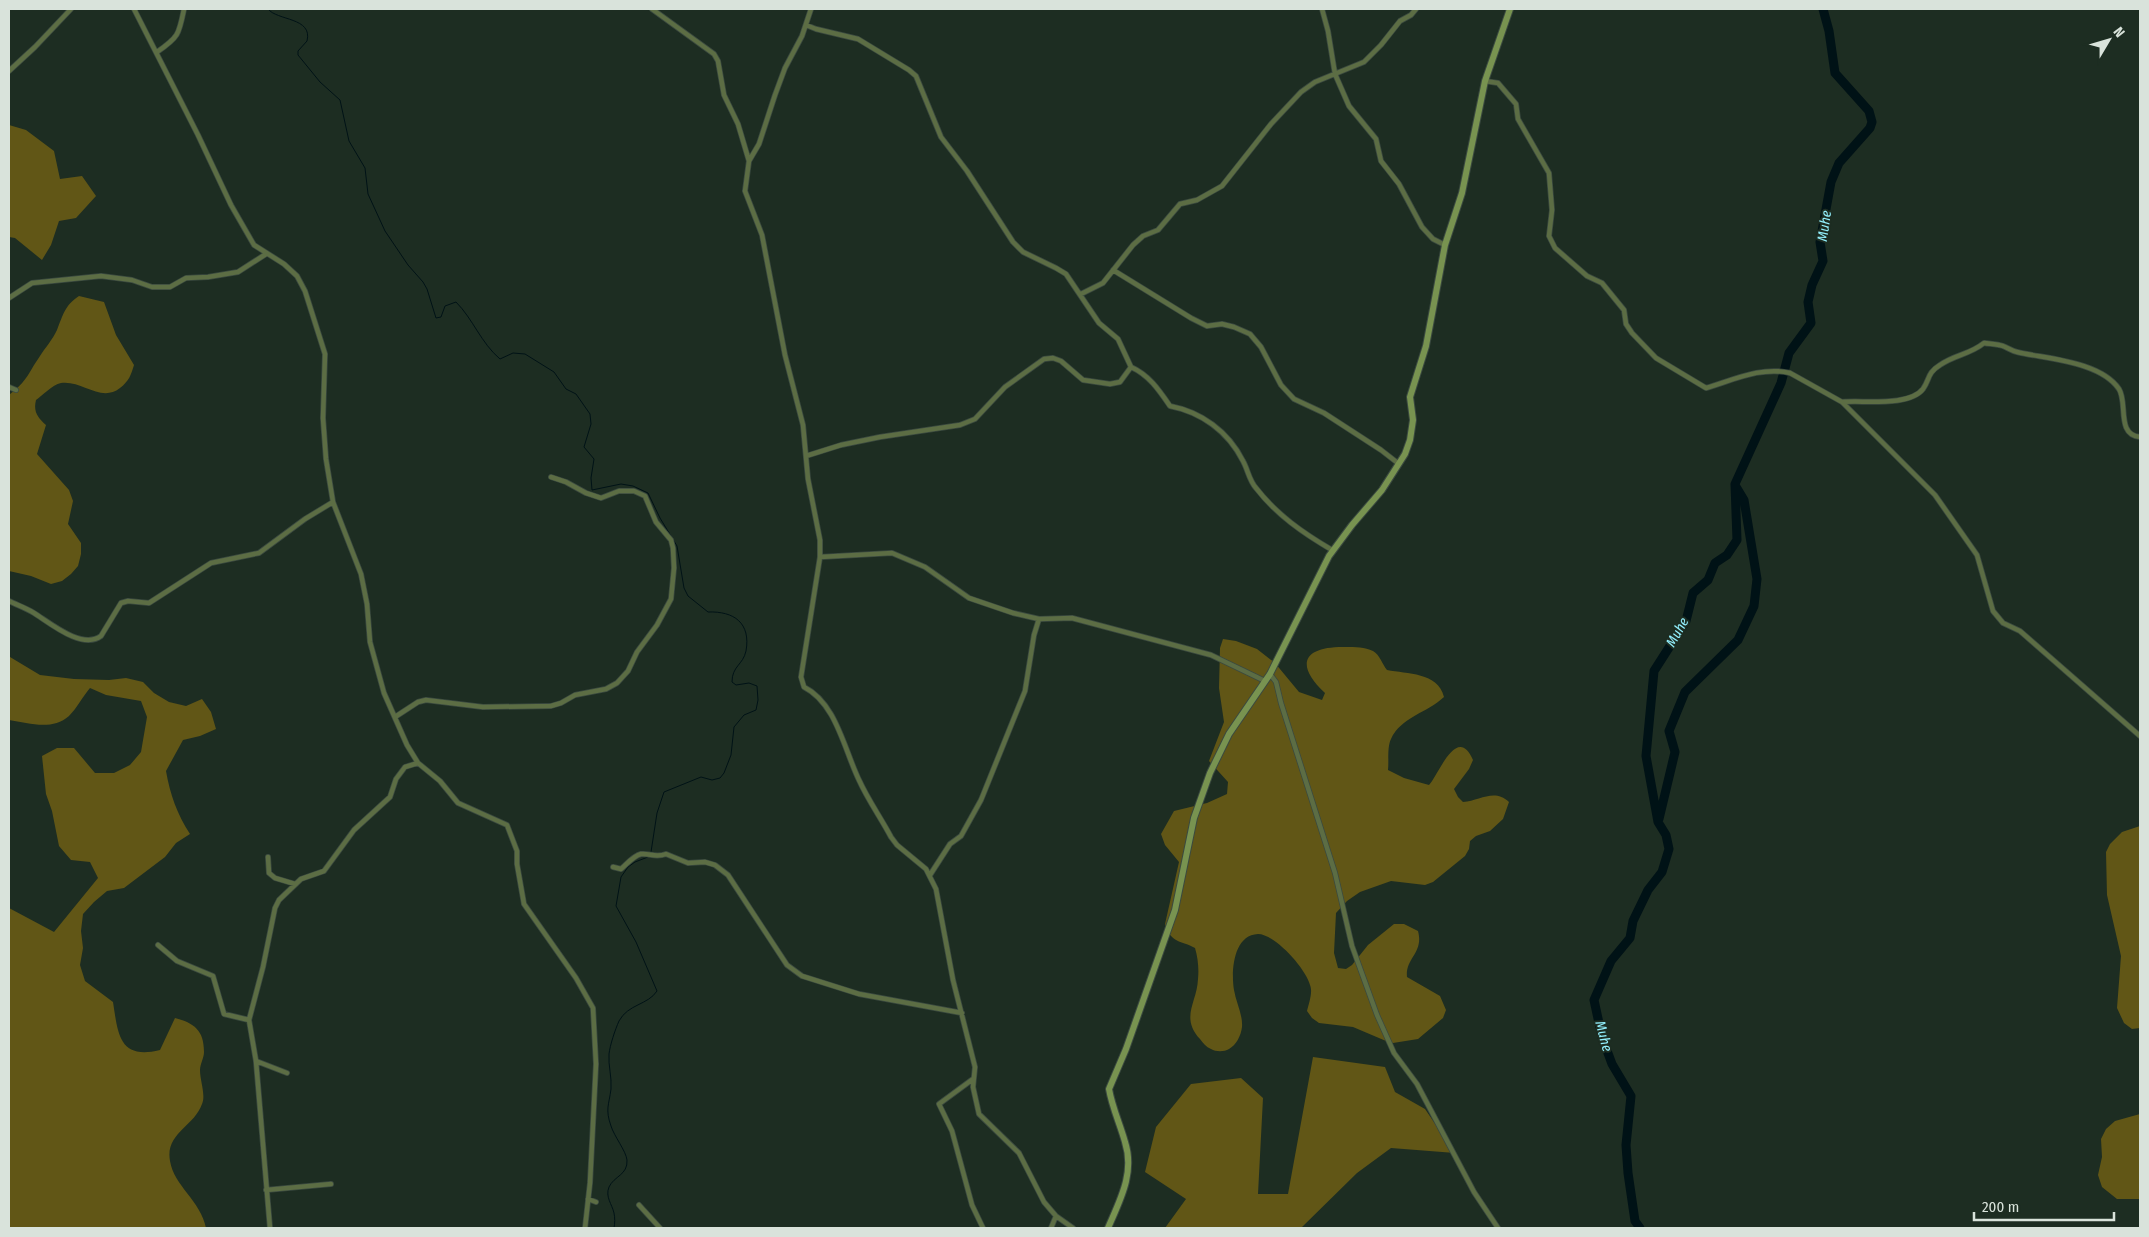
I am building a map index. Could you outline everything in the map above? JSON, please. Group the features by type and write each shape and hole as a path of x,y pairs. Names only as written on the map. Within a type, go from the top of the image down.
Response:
{"main road":[{"path":"1108,1228 1121,1200 1128,1177 1129,1158 1109,1089 1126,1049 1175,910 1194,818 1210,773 1229,734 1270,674 1332,550 1382,490 1399,464 1410,440 1412,420 1410,397 1426,346 1445,245 1462,194 1485,81 1510,9"}],"street":[{"path":"9,71 71,9"},
{"path":"134,9 157,52 231,205 254,245 284,264 297,276 305,291 326,354 323,418 326,459 333,502 361,574 367,604 370,642 384,693 407,745 418,762 440,781 458,803 507,825 517,851 517,864 524,904 592,1005 596,1064 585,1228"},
{"path":"157,52 174,41 180,30 184,9"},
{"path":"652,9 714,54 718,60 724,95 738,124 749,161"},
{"path":"811,9 802,36 785,68 759,144 749,161 745,191 762,235 785,355 803,425 806,456 820,540 820,557 801,677 804,687 816,693 825,704 859,781 897,845 930,875 936,889 953,980 975,1067 973,1079 975,1102 979,1114 1019,1153 1044,1202 1056,1216 1073,1228"},
{"path":"1322,9 1328,31 1335,74 1349,106 1376,138 1381,161 1399,184 1422,227 1433,240 1445,245"},
{"path":"1081,294 1103,283 1143,236 1158,230 1180,204 1197,200 1222,186 1271,124 1301,92 1315,82 1364,62 1381,45 1400,21 1411,15 1416,9"},
{"path":"806,25 858,40 916,76 941,137 967,170 1013,242 1022,252 1066,274 1099,323 1118,339 1131,367 1141,372 1156,387 1170,406 1187,409 1222,431 1242,459 1256,488 1282,516 1305,534 1332,550"},
{"path":"1485,81 1498,83 1516,104 1518,119 1549,173 1552,210 1549,236 1555,248 1587,276 1602,283 1624,310 1626,324 1632,333 1656,358 1706,388 1767,370 1783,371 1842,402 1935,495 1977,555 1993,611 2003,623 2020,631 2140,736"},
{"path":"9,298 29,284 101,276 132,280 152,287 170,287 186,278 208,277 238,272 266,254"},
{"path":"1113,270 1207,326 1222,324 1250,334 1261,347 1281,385 1294,399 1324,413 1399,464"},
{"path":"1842,402 1907,399 1923,389 1928,375 1938,366 1955,356 1973,352 1984,343 2002,346 2015,352 2053,358 2089,368 2101,375 2119,389 2126,425 2130,432 2140,438"},
{"path":"806,456 841,445 960,425 975,419 1005,387 1044,360 1053,358 1061,361 1083,380 1101,383 1120,382 1131,367"},
{"path":"9,387 16,390"},
{"path":"395,717 418,702 426,700 483,707 556,705 575,695 606,689 617,684 628,671 636,652 657,625 671,599 674,568 671,540 656,522 645,496 634,491 619,491 601,498 551,477"},
{"path":"9,601 32,612 70,636 86,640 97,639 101,636 120,604 128,601 149,603 211,563 259,554 305,519 333,502"},
{"path":"820,557 892,554 925,567 969,598 1013,613 1039,619 1072,618 1211,655 1265,681"},
{"path":"930,875 950,844 961,836 981,800 1025,691 1034,635 1039,619"},
{"path":"1270,674 1276,682 1335,872 1352,946 1377,1015 1394,1053 1417,1084 1474,1192 1498,1228"},
{"path":"270,1228 256,1061 249,1020 277,903 303,878 324,871 349,836 386,801 402,771 418,762"},
{"path":"613,866 621,869 632,858 643,854 658,857 666,854 688,863 705,862 715,865 728,875 788,965 802,976 859,994 962,1014"},
{"path":"268,857 269,873 275,878 295,884"},
{"path":"158,945 177,961 216,979 224,1014 249,1020"},
{"path":"256,1061 287,1073"},
{"path":"973,1079 939,1104 952,1131 972,1205 983,1228"},
{"path":"266,1190 331,1184"},
{"path":"588,1199 596,1202"},
{"path":"639,1205 660,1228"},
{"path":"1051,1228 1056,1216"}],"shaded area":[{"path":"9,125 26,130 54,151 60,179 82,176 96,196 76,218 59,221 51,245 42,260 15,238 9,237"},
{"path":"79,296 104,302 116,335 134,365 128,380 113,392 99,392 69,383 61,383 36,400 35,408 37,414 46,425 37,454 69,490 73,501 68,524 81,543 78,566 62,581 51,584 31,576 9,571 9,395 27,377 55,333 67,307"},
{"path":"1223,639 1236,641 1257,649 1275,663 1299,692 1322,700 1325,693 1309,673 1308,658 1313,653 1332,647 1367,649 1377,655 1387,670 1429,679 1441,689 1444,697 1401,725 1395,732 1389,746 1388,770 1404,778 1429,785 1448,755 1454,749 1461,747 1467,750 1473,760 1469,769 1454,789 1458,797 1463,802 1487,796 1498,796 1509,802 1503,819 1490,831 1476,836 1470,841 1469,849 1465,856 1433,882 1425,885 1391,881 1360,892 1347,901 1336,913 1334,953 1338,968 1346,969 1352,965 1368,945 1394,924 1404,924 1418,931 1419,945 1407,970 1407,977 1440,996 1446,1010 1443,1018 1418,1039 1393,1043 1353,1027 1319,1023 1307,1011 1311,988 1303,970 1281,946 1273,940 1258,934 1250,936 1243,941 1239,947 1234,965 1233,982 1242,1022 1241,1034 1236,1043 1227,1050 1215,1051 1205,1045 1194,1031 1190,1017 1197,988 1197,956 1195,948 1170,935 1165,924 1179,862 1165,845 1161,834 1174,811 1207,803 1227,794 1228,782 1209,761 1224,722 1219,688 1220,648"},
{"path":"10,657 40,675 74,679 109,680 126,678 143,682 154,693 169,702 186,706 202,699 211,712 216,729 200,736 183,740 166,771 175,804 190,834 176,843 165,857 124,888 107,891 83,914 81,931 83,948 80,965 85,981 113,1002 119,1034 128,1048 146,1052 160,1050 175,1018 193,1025 200,1033 204,1044 200,1070 203,1100 198,1112 172,1144 170,1161 172,1170 199,1210 206,1228 9,1228 9,908 54,932 98,878 90,862 71,860 59,846 52,811 46,794 42,756 57,748 74,748 95,773 114,773 130,765 141,752 147,717 141,701 106,695 90,688 72,713 62,721 40,725 9,720"},
{"path":"2140,826 2140,1028 2132,1029 2124,1023 2117,1008 2121,956 2107,895 2106,852 2110,844 2122,832"},
{"path":"1313,1057 1385,1067 1395,1092 1425,1109 1455,1153 1391,1148 1357,1173 1301,1228 1165,1228 1186,1199 1145,1172 1156,1127 1191,1084 1241,1078 1263,1098 1258,1194 1288,1194"},
{"path":"2140,1114 2140,1199 2117,1199 2102,1187 2098,1175 2102,1157 2101,1139 2106,1129 2115,1121"}],"waterway":[{"path":"268,9 279,16 300,23 305,28 307,41 298,51 298,55 320,82 340,100 349,141 365,168 368,194 385,231 427,289 436,318 441,317 445,306 456,302 493,353 500,359 513,353 525,354 554,372 566,389 576,394 590,414 591,424 584,447 594,459 591,478 592,490 621,484 633,486 648,493 677,546 684,588 688,596 708,612 726,614 739,621 743,626 747,641 746,651 745,656 734,672 732,682 736,685 749,683 757,686 758,700 756,710 744,715 734,727 731,755 720,778 712,780 701,777 664,792 657,813 651,852"},
{"name":"Muhe","path":"1640,1228 1635,1221 1626,1145 1631,1096 1612,1064 1602,1037 1594,1000 1611,961 1630,938 1633,921 1648,890 1662,872 1669,849 1666,835 1658,822 1646,756 1654,671 1686,621 1693,593 1708,580 1715,563 1727,555 1737,540 1735,484 1781,383 1789,353 1811,323 1808,302 1812,285 1823,261 1820,242 1831,182 1839,163 1870,128 1872,122 1869,111 1835,73 1829,31 1823,9"},
{"path":"1659,819 1675,752 1669,731 1685,692 1738,640 1754,606 1757,579 1744,500 1735,485"},
{"path":"614,1228 614,1215 608,1191 611,1183 625,1169 627,1160 608,1115 611,1089 609,1054 616,1029 623,1015 649,999 657,991 636,942 616,906 621,877 628,867 648,857"}]}
